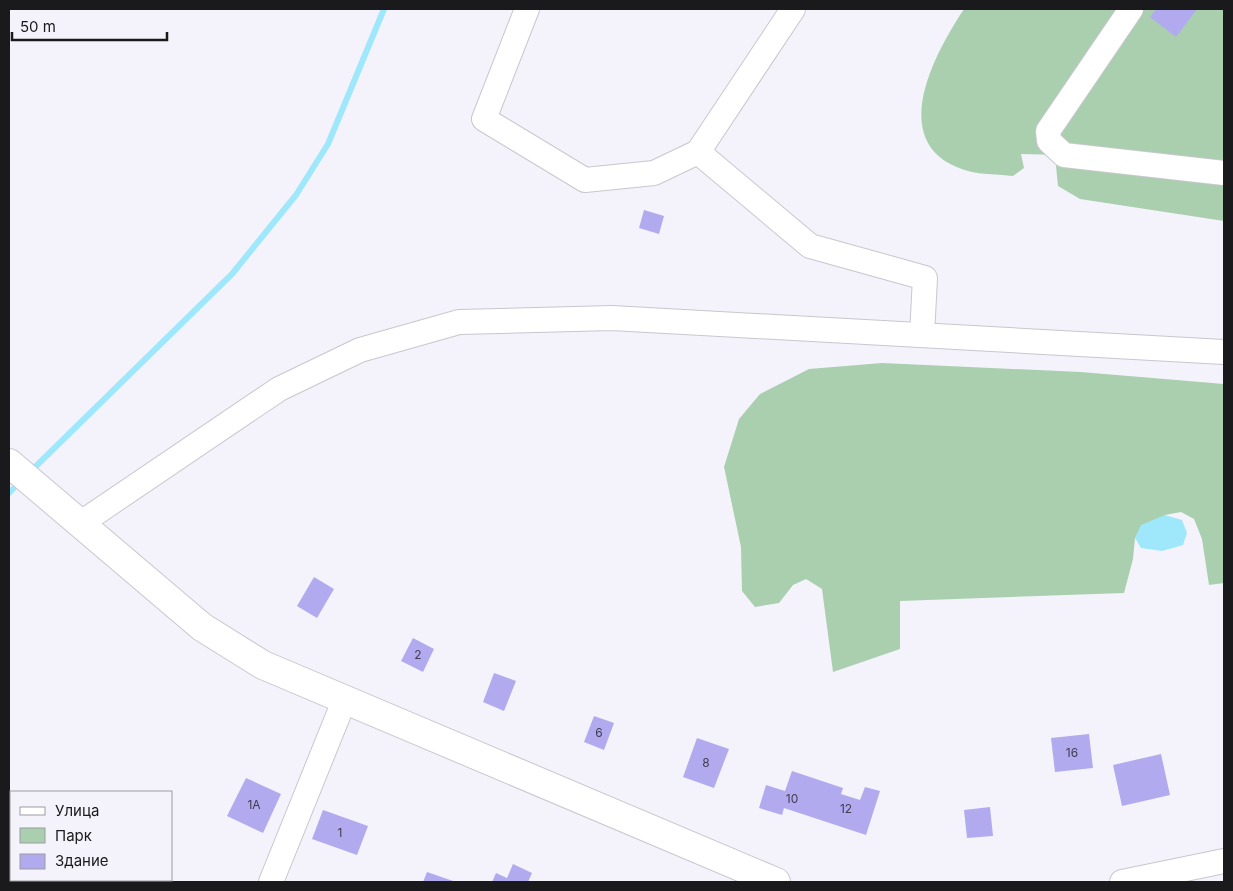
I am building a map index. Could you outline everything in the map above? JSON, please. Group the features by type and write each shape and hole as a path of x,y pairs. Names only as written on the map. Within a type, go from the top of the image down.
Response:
{"main road":[{"path":"9,465 81,523 141,578 202,627 263,666 776,882"}],"street":[{"path":"527,9 484,119 584,180 654,172 698,152 792,9"},
{"path":"1131,9 1048,131 1049,141 1064,155 1224,173"},
{"path":"698,152 810,246 925,278 922,335"},
{"path":"81,523 279,389 360,350 459,322 612,318 1224,352"},
{"path":"271,882 344,701"},
{"path":"1122,882 1224,861"}],"green space":[{"path":"964,9 1224,9 1224,221 1080,199 1058,186 1056,166 1063,155 1021,154 1024,168 1013,176 968,171 942,159 928,142 922,122 923,99 929,75 952,28"},
{"path":"882,363 1081,372 1224,384 1224,583 1209,585 1202,539 1194,519 1181,512 1165,515 1135,538 1133,559 1124,593 900,601 900,649 833,672 822,589 806,579 793,585 779,603 755,607 742,591 741,547 724,467 739,419 760,394 809,369"}],"water":[{"path":"1165,515 1182,520 1187,533 1183,545 1162,551 1141,548 1135,538 1141,525"}],"building":[{"path":"1156,9 1197,9 1176,37 1150,17"},
{"path":"644,210 664,216 659,234 639,228"},
{"path":"314,577 334,589 317,618 297,606"},
{"path":"413,638 434,649 423,672 401,661"},
{"path":"494,673 516,681 504,711 483,702"},
{"path":"594,716 614,723 604,750 584,742"},
{"path":"1089,734 1093,768 1055,772 1051,738"},
{"path":"697,738 729,749 714,788 683,777"},
{"path":"1161,754 1170,795 1122,806 1113,765"},
{"path":"792,771 843,788 841,794 860,800 865,787 880,791 866,835 784,808 782,815 759,808 766,785 785,791"},
{"path":"246,778 281,794 263,833 227,816"},
{"path":"990,807 993,836 967,838 964,810"},
{"path":"323,810 368,826 357,855 312,839"},
{"path":"513,864 532,873 528,882 492,882 496,873 507,878"},
{"path":"427,872 456,882 423,882"}],"waterway":[{"path":"30,472 232,274 296,195 328,144 384,9"},
{"path":"9,493 21,481"}]}
